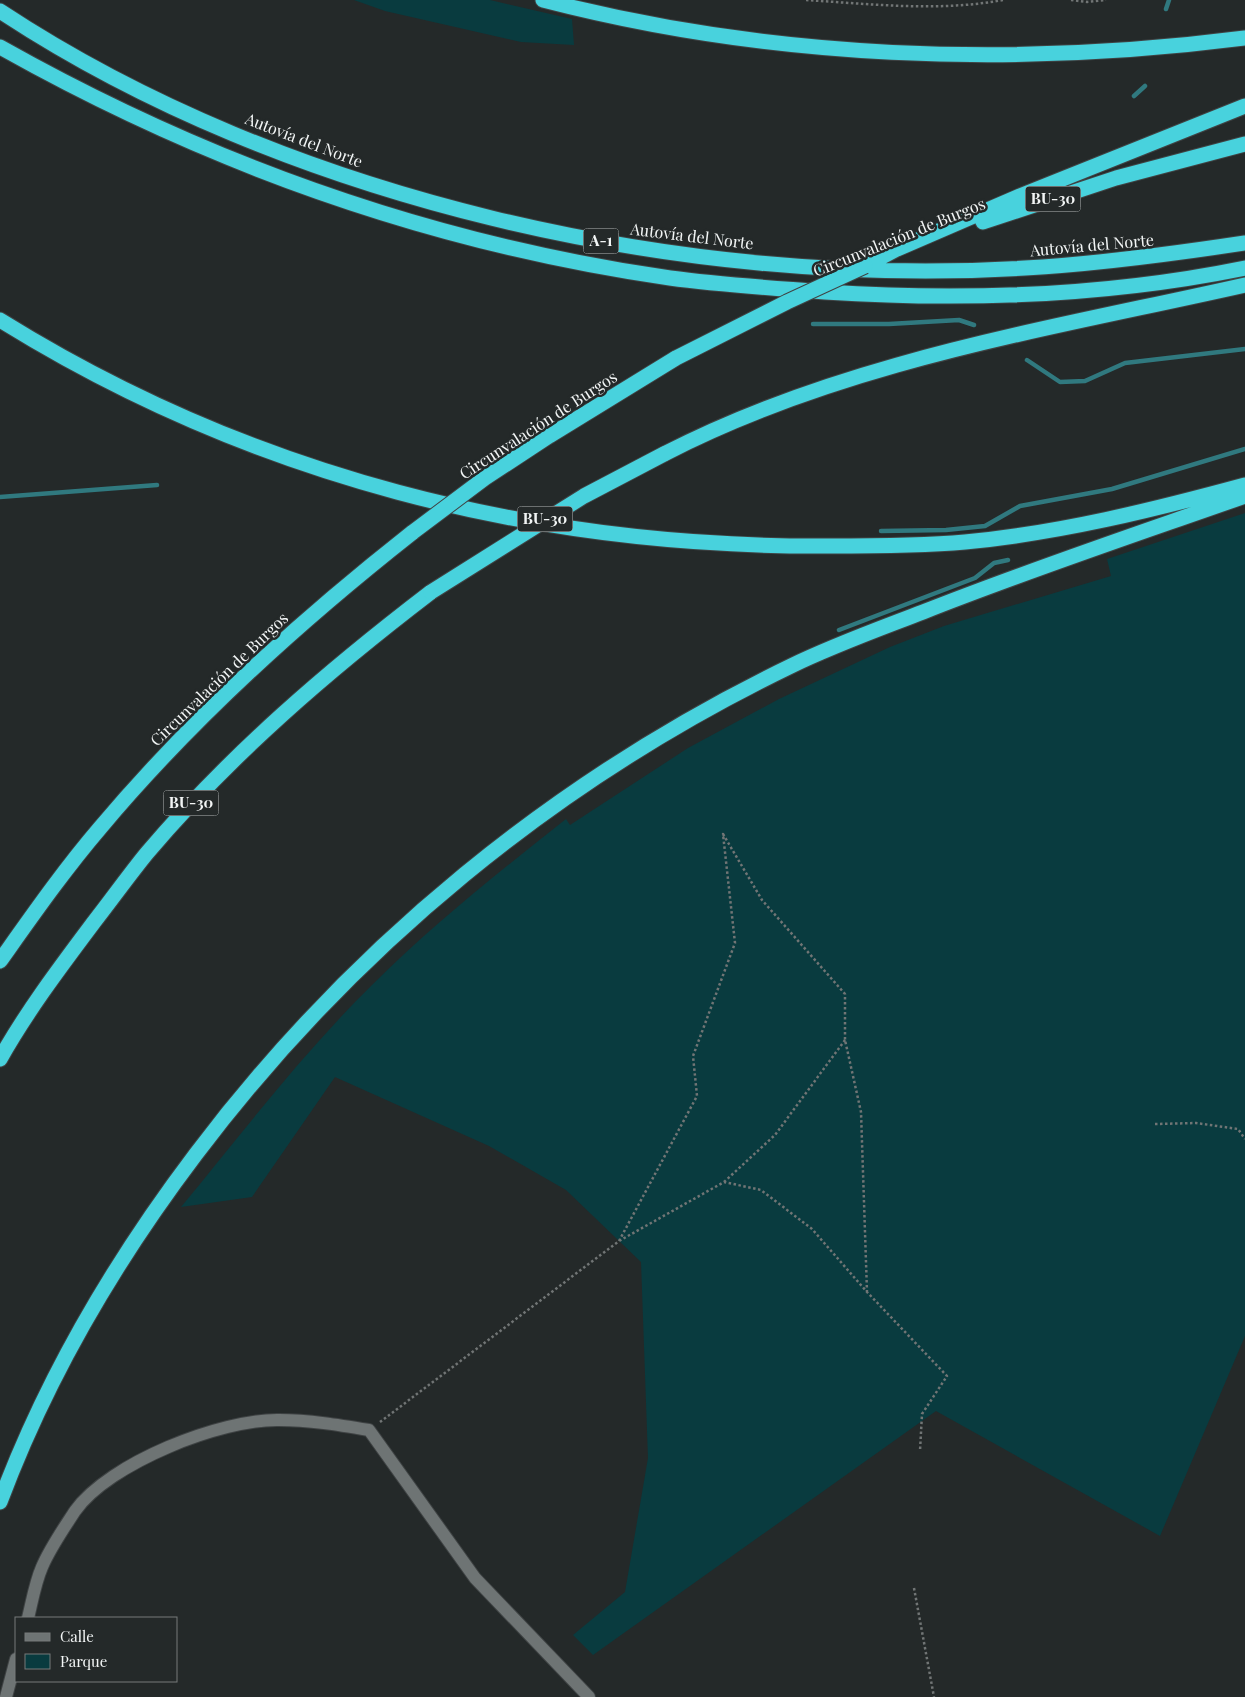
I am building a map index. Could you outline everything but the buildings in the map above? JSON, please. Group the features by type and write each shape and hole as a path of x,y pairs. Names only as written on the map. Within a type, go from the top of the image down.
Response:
{"highway":[{"path":"543,0 698,34 882,52 983,55 1088,52 1245,38"},
{"name":"Autovía del Norte","path":"0,11 84,61 169,106 294,157 462,211 612,243 682,254 820,268 914,271 1023,269 1100,263 1245,243"},
{"name":"A-1","path":"0,47 113,107 213,153 295,185 442,231 518,250 594,265 672,278 751,287 907,296 1054,292 1190,278 1245,268"},
{"path":"865,266 896,249 1002,204 1245,106"},
{"name":"Circunvalación de Burgos","path":"0,961 58,880 99,828 184,735 297,627 414,532 485,478 548,436 676,358 786,302 865,266 1026,207 1175,162 1245,144"},
{"name":"BU-30","path":"0,1059 58,969 147,853 191,804 295,702 361,646 431,592 584,496 664,454 758,412 842,381 1008,337 1245,284"},
{"path":"0,320 102,377 179,415 314,467 397,492 485,514 597,533 685,542 768,547 876,546 964,542 1063,529 1152,510 1245,485"},
{"path":"0,1502 38,1410 74,1338 147,1220 227,1113 275,1056 368,958 460,878 557,803 618,762 680,724 788,667 866,633 979,590 1245,496"}],"street":[{"path":"28,1617 42,1567 76,1510 98,1488 124,1470 163,1450 212,1430 243,1422 310,1421 369,1430 475,1578 589,1697"},
{"path":"6,1697 15,1663"}],"path":[{"path":"806,0 922,7 977,5 1003,0"},
{"path":"1071,0 1087,2 1106,0"},
{"path":"619,1241 697,1096 693,1056 735,943 723,834 762,900 845,994 845,1040 861,1112 867,1292"},
{"path":"369,1430 619,1241 724,1182 775,1135 845,1040"},
{"path":"1155,1124 1196,1123 1238,1129 1245,1139"},
{"path":"724,1182 761,1190 812,1229 867,1292 947,1376 922,1414 920,1451"},
{"path":"914,1588 934,1697"}],"green space":[{"path":"354,0 490,0 572,19 574,45 521,42 385,11"},
{"path":"1245,513 1245,1336 1160,1536 936,1411 593,1655 573,1635 625,1592 648,1458 641,1262 566,1190 489,1146 335,1077 252,1197 181,1207 297,1066 371,986 442,920 566,819 570,825 688,748 779,699 890,647 944,626 1111,576 1107,559"}],"waterway":[{"path":"1166,9 1169,0"},
{"path":"1134,96 1145,86"},
{"path":"813,324 889,324 959,320 974,325"},
{"path":"1027,360 1060,382 1085,381 1125,363 1245,349"},
{"path":"881,531 946,530 985,526 1020,506 1112,489 1245,449"},
{"path":"0,497 157,485"},
{"path":"839,630 975,578 994,563 1008,560"}]}
